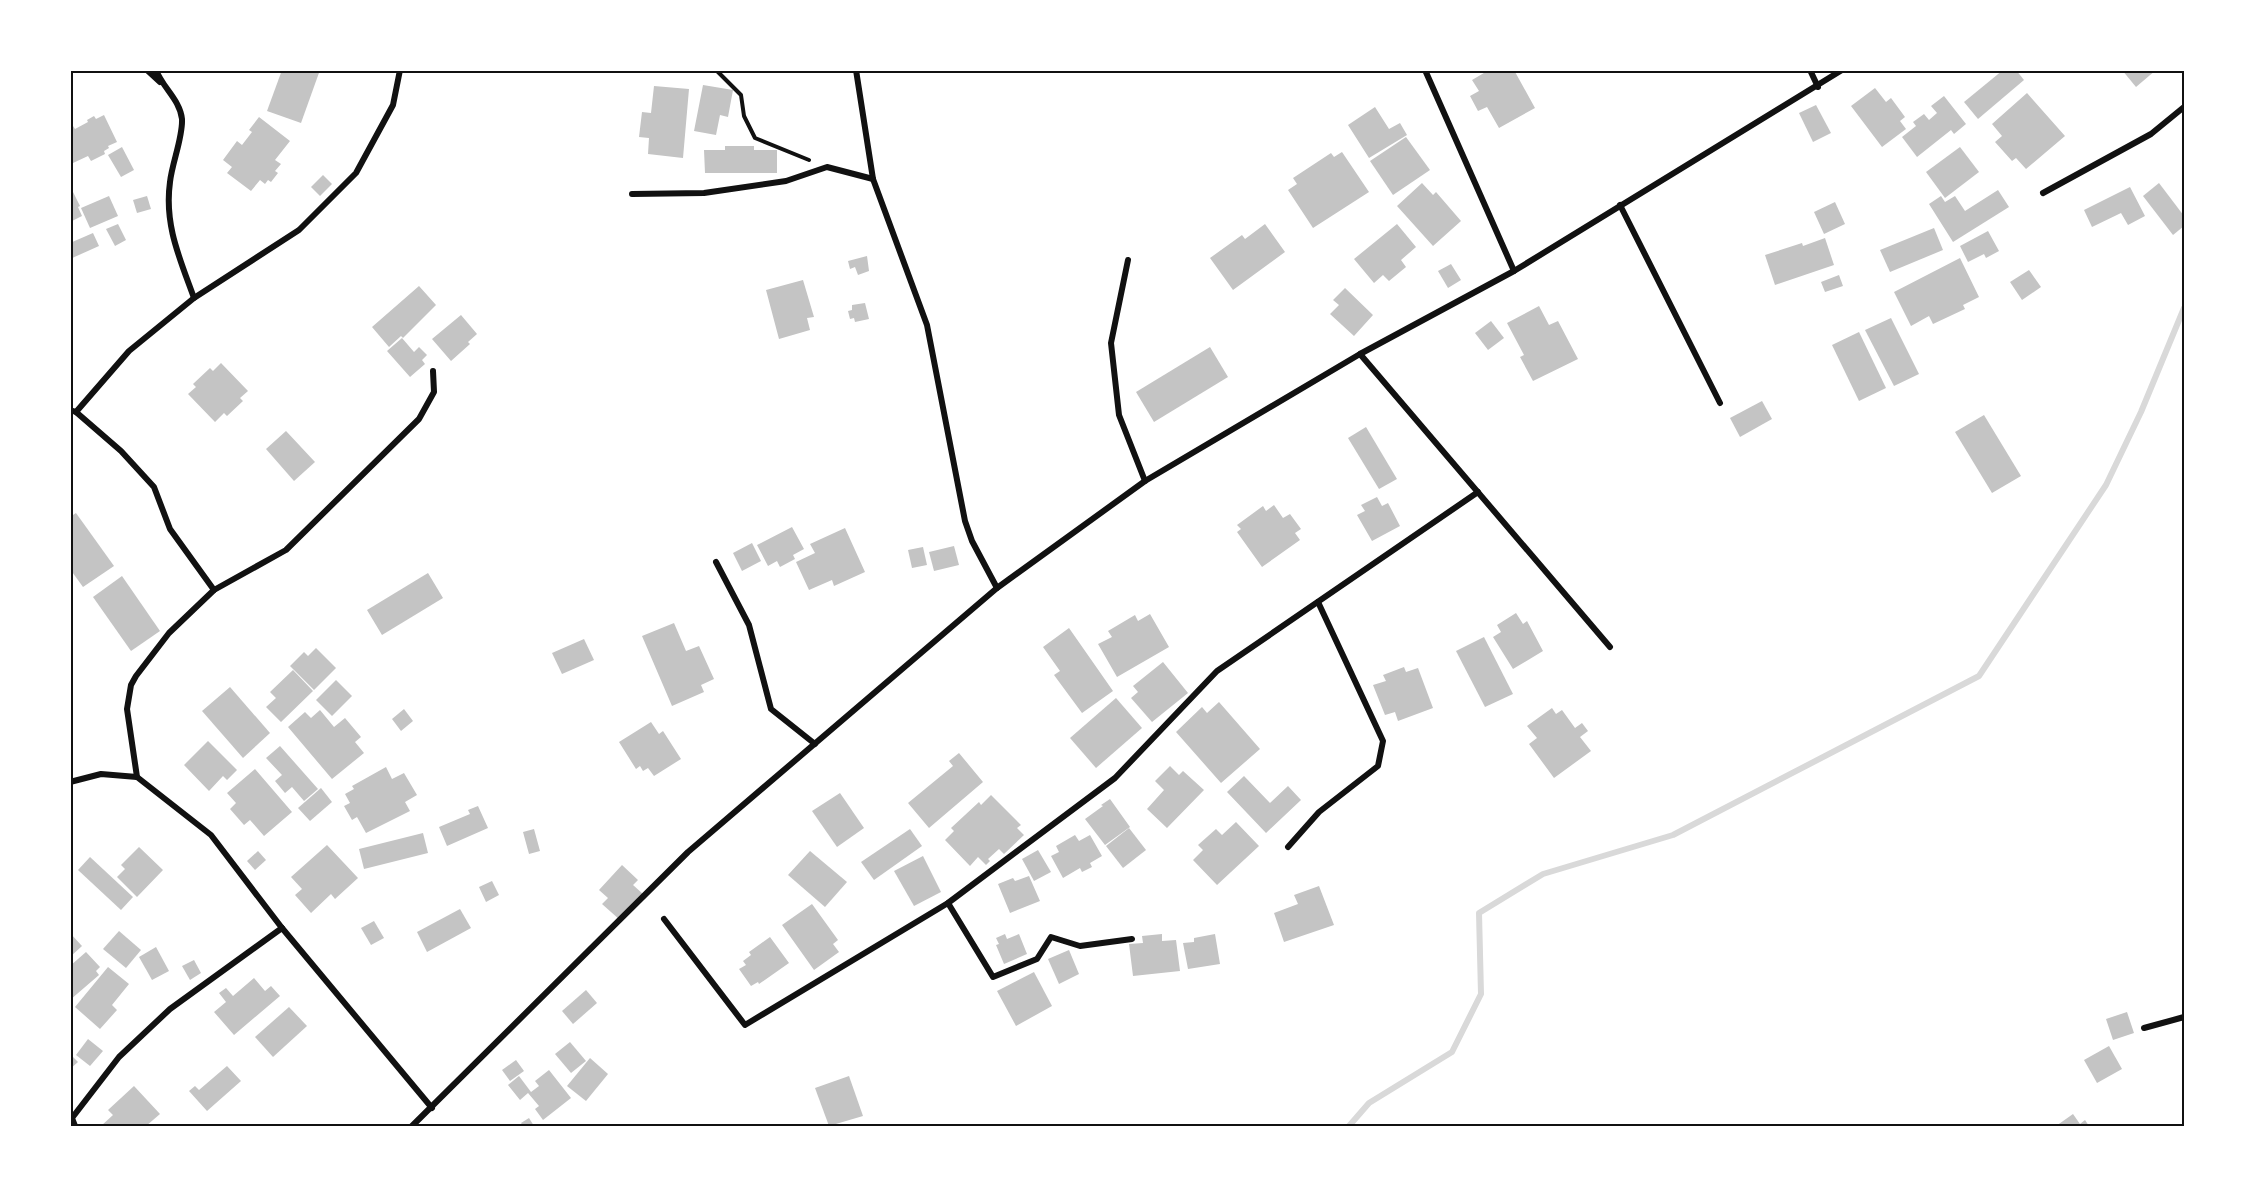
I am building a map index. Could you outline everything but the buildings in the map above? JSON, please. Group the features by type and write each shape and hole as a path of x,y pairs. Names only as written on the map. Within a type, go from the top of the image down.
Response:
{"street":[{"path":"147,70 179,105 182,120 169,184 171,232 194,298"},
{"path":"156,70 160,82"},
{"path":"214,590 170,529 154,487 121,451 73,411 129,351 194,298 299,230 356,173 393,105 400,70"},
{"path":"856,70 873,179 927,325 965,521 972,540 997,588"},
{"path":"1425,70 1514,271"},
{"path":"1810,70 1818,87"},
{"path":"412,1126 688,852 997,588 1146,481 1360,354 1514,271 1818,87 1842,70"},
{"path":"2043,193 2151,134 2184,107"},
{"path":"632,194 716,191 786,181 827,167 873,179"},
{"path":"1620,206 1720,403"},
{"path":"1128,260 1111,343 1119,415 1146,481"},
{"path":"1360,354 1610,647"},
{"path":"137,777 127,709 131,685 169,633 214,590 286,550 418,419 434,392 433,371"},
{"path":"664,919 745,1025 948,903 1115,778 1217,672 1478,492"},
{"path":"716,562 749,625 771,709 815,744"},
{"path":"1288,847 1318,812 1378,765 1383,741 1318,602"},
{"path":"70,782 101,774 137,777 211,835 282,928 432,1108"},
{"path":"948,903 993,977 1036,959 1052,937 1080,946 1132,939"},
{"path":"75,1126 71,1118 119,1057 170,1009 282,928"},
{"path":"2144,1028 2184,1017"}],"path":[{"path":"716,70 741,95 744,116 755,138 827,167"}],"waterway":[{"path":"1349,1126 1369,1103 1452,1052 1481,994 1479,913 1543,874 1673,835 1979,676 2106,485 2141,412 2184,308"}]}
